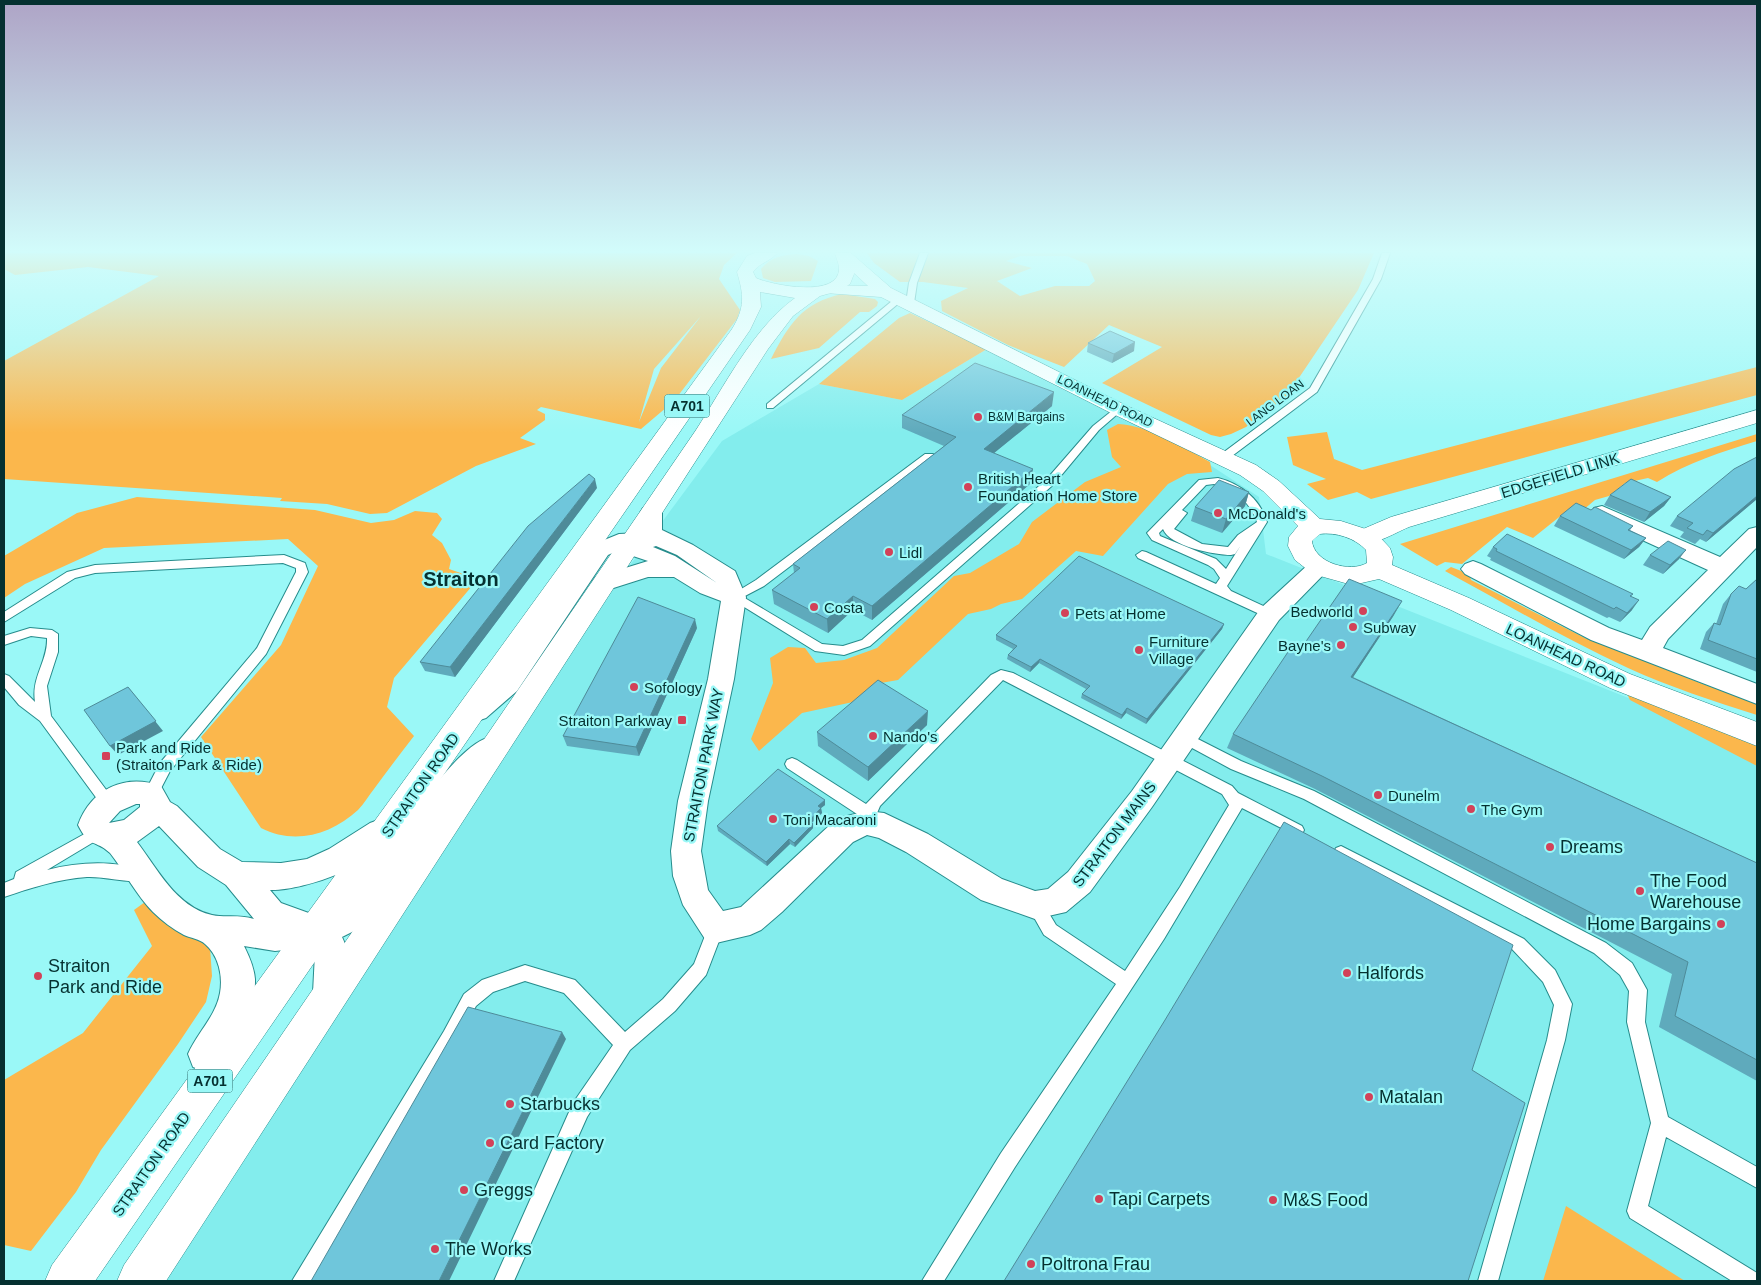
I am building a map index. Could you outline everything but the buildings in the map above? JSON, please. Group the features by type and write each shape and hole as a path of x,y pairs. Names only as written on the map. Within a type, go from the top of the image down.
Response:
{"main road":[{"name":"A701","path":"140,1281 604,583 619,539 750,313"},
{"name":"A701","path":"619,539 651,513 759,348 785,313"},
{"name":"LOANHEAD ROAD","path":"929,313 1118,409 1224,457 1271,486 1314,528"},
{"name":"EDGEFIELD LINK","path":"1364,537 1400,522 1757,416"},
{"path":"1339,527 1364,537 1380,553 1381,561 1371,573 1352,576 1319,567 1305,556 1299,544 1300,537 1314,528 1339,527"},
{"name":"LOANHEAD ROAD","path":"1377,568 1460,604 1620,681 1757,734"},
{"name":"STRAITON ROAD","path":"68,1281 315,930 464,723"}],"street":[{"path":"1600,512 1722,567"},
{"path":"651,513 651,533 661,540 685,550 727,576 734,597"},
{"path":"1648,652 1658,633 1757,534"},
{"path":"619,539 657,555 706,587 734,597"},
{"path":"464,723 508,684 600,550 619,539 661,540"},
{"name":"STRAITON MAINS","path":"1035,906 1055,902 1079,882 1186,738 1270,614 1319,567"},
{"path":"604,583 646,569 679,570"},
{"path":"1473,569 1600,634 1757,694"},
{"name":"STRAITON PARK WAY","path":"716,928 694,895 689,876 686,851 693,800 721,679 734,597"},
{"path":"215,931 240,930 259,935 274,936 315,930 352,919 367,909 460,774 507,730"},
{"path":"104,1230 146,1138 223,1031 236,1002 238,980 236,962 228,945 215,931 176,913 152,890 142,877 124,845 105,835 93,825 95,818 108,803 136,792 153,801 209,858 237,875 271,915 289,919 324,936 332,952 330,994"},
{"path":"105,835 132,831 142,825 153,801"},
{"path":"716,928 750,920 842,833 868,818 917,843 992,890 1035,906"},
{"path":"237,875 293,876 309,872 347,854 391,826"}],"lane":[{"path":"770,406 881,313"},
{"name":"LANG LOAN","path":"1224,457 1314,390 1358,313"},
{"path":"734,597 819,648 844,651 866,642 1050,482 1096,428 1118,409"},
{"path":"734,597 760,583 929,456"},
{"path":"1225,577 1218,566 1156,538 1153,533 1191,492 1203,482 1220,482 1248,497 1260,511 1262,522 1221,586 1227,594"},
{"path":"1191,492 1194,500 1168,530 1177,537 1215,552 1231,551 1242,537 1260,525"},
{"path":"1142,555 1270,614"},
{"path":"4,618 58,582 82,571 284,559 294,561 301,566 302,572 262,651 165,767 153,801"},
{"path":"4,641 30,632 52,634 54,642 41,681 40,694 45,717"},
{"path":"792,764 868,818 875,802 1001,675 1008,676 1226,790 1233,797 1311,837"},
{"path":"4,679 24,701 45,717 108,803"},
{"path":"1186,738 1236,765 1309,795 1600,948 1626,969 1638,990 1636,1022 1660,1123 1637,1211 1751,1281"},
{"path":"932,1281 1019,1143 1058,1087 1216,841 1236,805 1233,797"},
{"path":"4,889 105,835"},
{"path":"1328,846 1518,944 1549,976 1563,1004 1556,1040 1488,1281"},
{"path":"4,889 39,877 90,870 126,872 142,877"},
{"path":"1035,906 1050,930 1126,981"},
{"path":"504,1281 580,1110 624,1044 669,1005 700,969 716,928"},
{"path":"302,1281 450,1038 470,1000 488,986 525,973 569,986 624,1044"},
{"path":"1660,1123 1757,1178"}],"shaded area":[{"path":"92,313 739,313 737,319 674,401 641,429 541,407 537,410 545,414 545,420 520,438 536,444 476,466 387,513 370,514 327,504 280,501 282,498 4,479 4,361","holes":["701,316 661,368 639,422 654,369"]},
{"path":"803,313 859,313 819,348 771,359 784,335"},
{"path":"910,313 987,349 902,400 819,384 899,318"},
{"path":"946,313 1343,313 1286,397 1246,427 1220,437 1211,435 1102,383 1162,347 1109,325 1064,367 1008,345"},
{"path":"987,349 1167,437 1259,497 1266,554 1757,749 1757,1281 166,1281 622,576 722,441 819,384 902,400"},
{"path":"1757,367 1757,395 1371,499 1357,492 1328,500 1307,484 1326,479 1293,465 1287,437 1327,432 1334,459 1362,470"},
{"path":"1118,424 1142,429 1177,443 1210,462 1212,472 1187,474 1168,484 1103,556 1076,551 1022,599 968,614 898,680 875,684 853,702 802,713 759,751 751,739 773,683 770,658 788,647 805,648 816,663 844,660 877,648 954,576 970,573 1019,544 1032,522 1085,482 1121,467 1112,457 1107,430"},
{"path":"1757,434 1757,441 1693,463 1657,482 1648,478 1625,483 1609,496 1595,500 1583,510 1573,506 1533,538 1507,527 1462,564 1445,562 1437,566 1400,544"},
{"path":"137,497 315,510 371,523 394,520 415,511 437,513 442,519 432,535 442,543 451,560 449,569 478,579 394,678 387,707 414,736 358,810 336,826 312,835 299,836 286,836 261,828 201,737 281,645 318,566 288,539 104,548 25,584 4,598 4,556 77,513"},
{"path":"1451,567 1469,574 1471,580 1587,639 1596,639 1680,672 1687,678 1757,704 1757,715 1676,688 1605,657 1445,571"},
{"path":"1627,694 1757,746 1757,766 1630,700"},
{"path":"145,902 210,947 212,976 206,1002 101,1150 76,1192 31,1251 4,1245 4,1080 83,1033 152,946 134,910"},
{"path":"1566,1206 1685,1281 1543,1281"}],"place":[{"name":"B&M Bargains","path":"978,417"},
{"name":"British Heart Foundation Home Store","path":"968,487"},
{"name":"McDonald's","path":"1218,513"},
{"name":"Lidl","path":"889,552"},
{"name":"Costa","path":"814,607"},
{"name":"Bedworld","path":"1363,611"},
{"name":"Pets at Home","path":"1065,613"},
{"name":"Subway","path":"1353,627"},
{"name":"Bayne's","path":"1341,645"},
{"name":"Furniture Village","path":"1139,650"},
{"name":"Sofology","path":"634,687"},
{"name":"Straiton Parkway","path":"682,720"},
{"name":"Nando's","path":"873,736"},
{"name":"Park and Ride (Straiton Park & Ride)","path":"106,756"},
{"name":"Dunelm","path":"1378,795"},
{"name":"The Gym","path":"1471,809"},
{"name":"Toni Macaroni","path":"773,819"},
{"name":"Dreams","path":"1550,847"},
{"name":"The Food Warehouse","path":"1640,891"},
{"name":"Home Bargains","path":"1721,924"},
{"name":"Halfords","path":"1347,973"},
{"name":"Straiton Park and Ride","path":"38,976"},
{"name":"Matalan","path":"1369,1097"},
{"name":"Starbucks","path":"510,1104"},
{"name":"Card Factory","path":"490,1143"},
{"name":"Greggs","path":"464,1190"},
{"name":"Tapi Carpets","path":"1099,1199"},
{"name":"M&S Food","path":"1273,1200"},
{"name":"The Works","path":"435,1249"},
{"name":"Poltrona Frau","path":"1031,1264"}],"district":[{"name":"Straiton","path":"461,579"}]}
